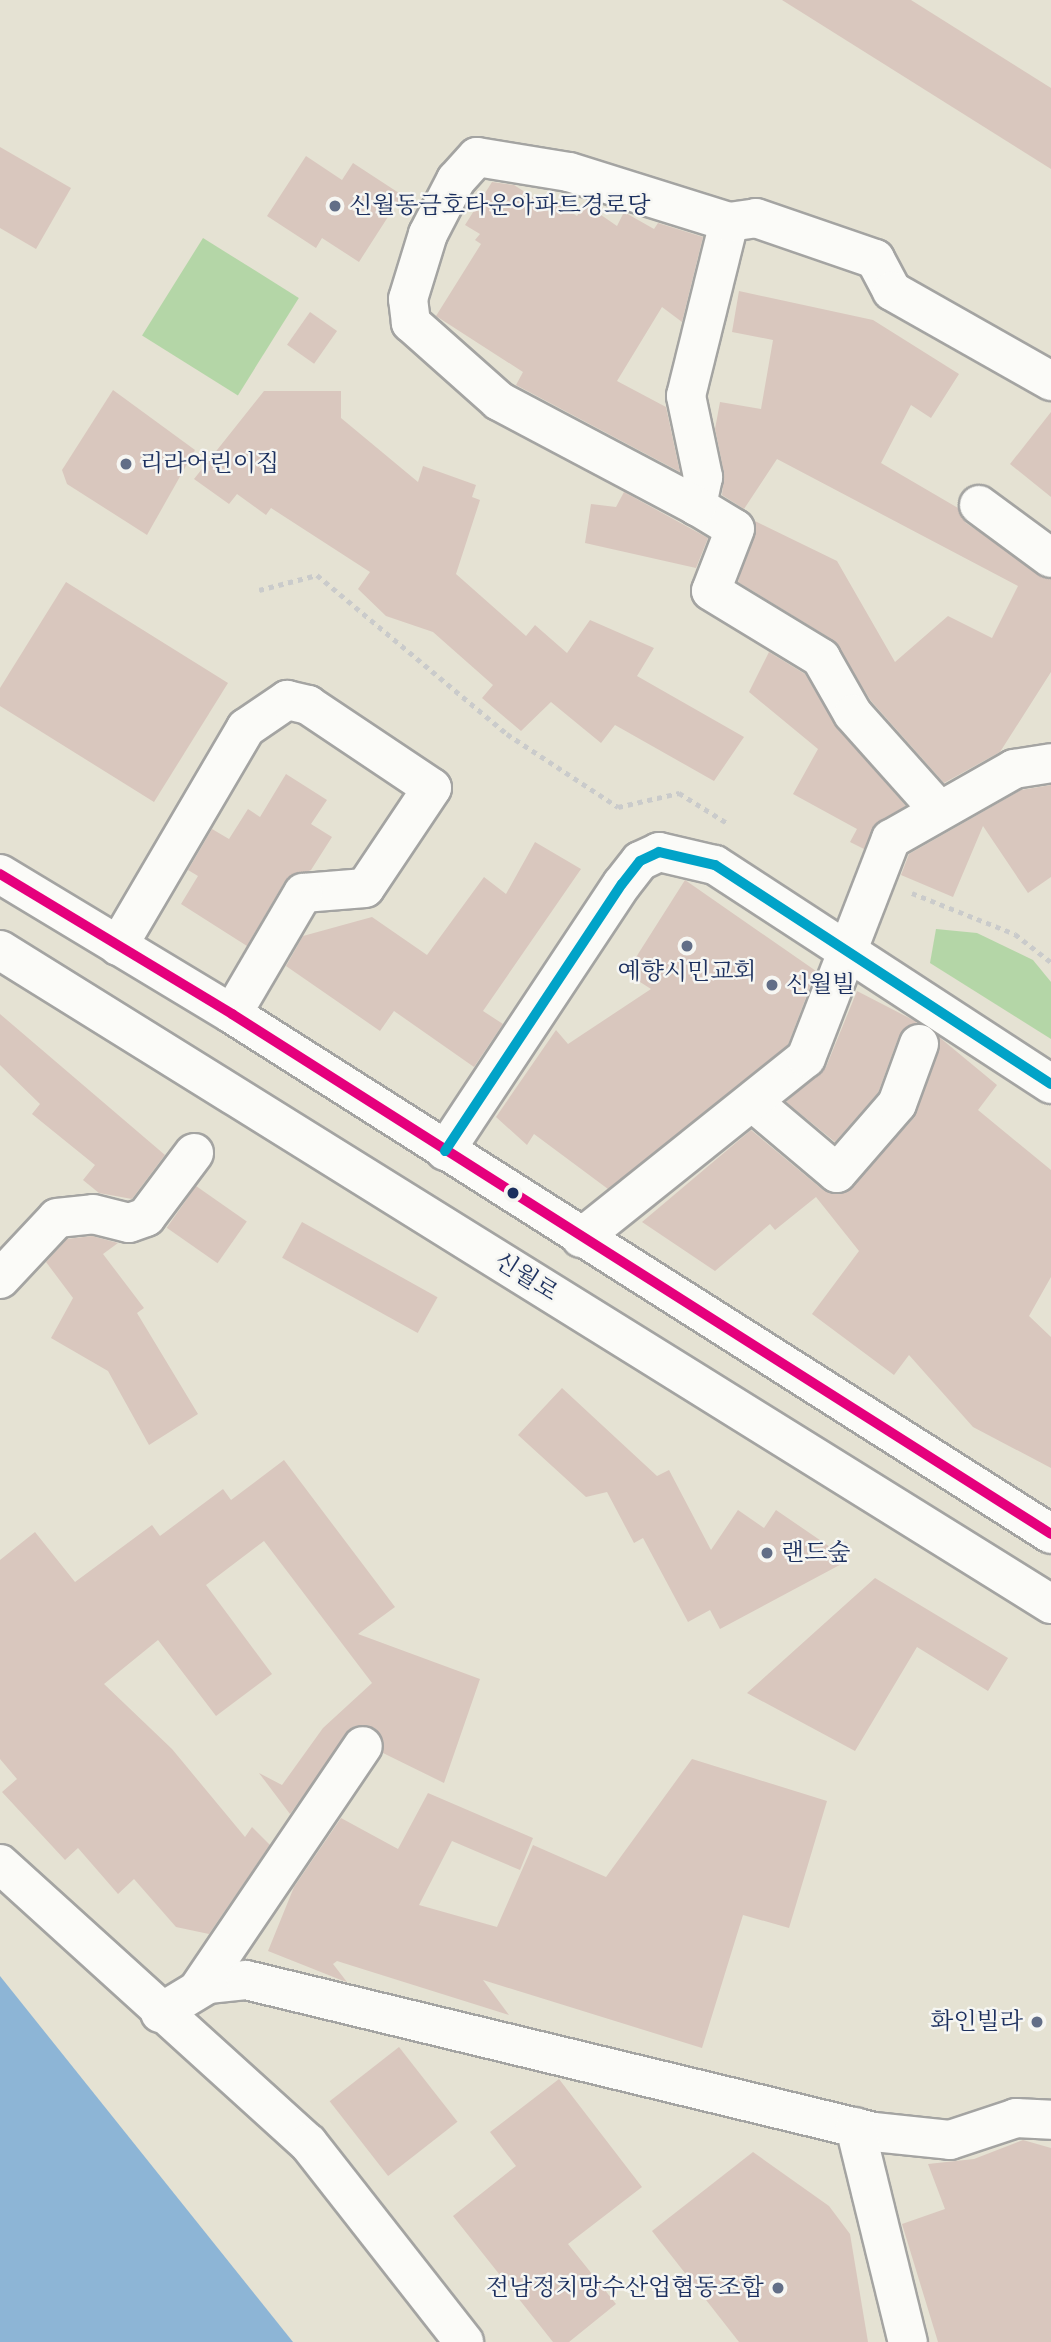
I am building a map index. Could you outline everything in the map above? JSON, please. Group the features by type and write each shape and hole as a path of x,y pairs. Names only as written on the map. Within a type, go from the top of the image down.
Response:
{"street":[{"path":"937,808 853,714 821,658 779,627 713,597 711,586 735,529 697,506 499,401 411,323 408,299 428,233 456,180 477,158 569,173 729,222 756,218 875,259 892,291 1051,381"},
{"path":"697,506 703,477 687,396 729,222"},
{"path":"979,505 1051,558"},
{"path":"118,946 246,728 287,700 308,705 432,788 365,888 303,893 232,1014"},
{"path":"580,1238 755,1104 806,1058 851,954 891,839 937,808 1014,769 1051,763"},
{"path":"445,1151 640,861 678,852 715,865 1051,1084"},
{"path":"0,874 232,1014 580,1238 1051,1534"},
{"name":"신월로","path":"0,950 1051,1604"},
{"path":"755,1104 837,1173 897,1104 919,1044"},
{"path":"0,1279 57,1218 87,1213 133,1223 146,1217 194,1153"},
{"path":"199,1988 363,1746"},
{"path":"0,1864 160,2013 308,2143 464,2342"},
{"path":"160,2013 199,1988 225,1980 271,1984 855,2127 950,2140 1016,2119 1051,2120"},
{"path":"855,2127 908,2342"}],"path":[{"path":"259,590 317,575 507,734 618,807 679,793 737,830"},
{"path":"872,888 1014,934 1051,962"}],"green space":[{"path":"203,238 299,298 238,395 142,336"},
{"path":"936,929 977,933 1033,960 1051,982 1051,1039 930,963"}],"water":[{"path":"0,1976 293,2342 0,2342"}],"building":[{"path":"782,0 911,0 1051,88 1051,169"},
{"path":"0,147 71,188 36,249 0,228"},
{"name":"신월동금호타운아파트경로당","path":"306,156 342,180 353,163 402,195 359,262 322,238 316,248 267,216"},
{"path":"492,182 514,185 548,207 553,200 577,216 585,204 617,226 624,212 654,229 658,223 703,237 682,322 662,307 617,381 666,407 680,472 516,385 523,372 436,316 481,244 475,240 480,234 465,225"},
{"path":"739,291 873,320 959,374 931,418 911,405 881,463 958,508 966,523 1051,579 1051,672 1000,752 944,783 871,701 833,640 738,582 755,521 837,561 895,662 948,616 992,638 1018,586 777,459 744,509 722,495 724,473 715,429 720,402 761,409 773,340 732,332"},
{"path":"310,312 337,331 314,364 287,345"},
{"name":"리라어린이집","path":"113,390 195,450 147,535 67,484 62,470"},
{"path":"264,391 341,391 341,418 418,482 423,466 476,485 472,497 480,500 456,574 526,636 535,625 567,653 590,620 654,648 637,676 744,737 714,781 615,725 601,743 551,702 521,731 482,698 493,685 433,632 386,616 358,589 370,572 271,508 266,515 237,494 229,504 194,479"},
{"path":"1051,412 1051,497 1010,464"},
{"path":"624,492 708,538 696,568 585,543 591,504 616,507"},
{"path":"66,582 228,683 154,802 0,706 0,688"},
{"path":"769,652 805,674 837,728 906,806 879,821 864,849 850,842 857,829 793,794 818,749 749,692"},
{"path":"286,774 327,800 311,824 332,837 311,870 285,881 247,946 181,904 198,876 188,870 212,829 229,839 248,809 260,817"},
{"path":"1051,785 1051,877 1028,893 983,826 953,897 901,875 909,854 1021,790"},
{"path":"535,842 581,869 483,1011 503,1024 474,1067 394,1011 380,1031 286,966 303,936 372,917 427,955 484,877 506,894"},
{"path":"685,880 816,971 788,1045 608,1189 534,1134 527,1145 496,1117 556,1030 568,1044 651,989 626,973"},
{"path":"857,991 917,1022 899,1036 878,1093 835,1142 786,1102 826,1067"},
{"path":"0,1014 165,1155 132,1199 99,1193 83,1180 95,1165 32,1114 40,1104 0,1065"},
{"path":"939,1037 997,1085 978,1110 1051,1170 1051,1277 1029,1316 1051,1337 1051,1468 973,1427 909,1355 894,1375 812,1314 859,1251 816,1197 775,1230 770,1224 715,1271 642,1222 751,1130 823,1190 845,1193 914,1118"},
{"path":"196,1186 247,1222 218,1263 167,1228"},
{"path":"302,1222 438,1297 418,1333 282,1258"},
{"path":"92,1236 118,1243 103,1254 144,1308 137,1313 198,1414 149,1445 108,1371 51,1338 73,1298 46,1262 67,1239"},
{"path":"562,1388 657,1476 669,1470 711,1550 738,1510 764,1528 776,1510 849,1560 720,1629 710,1610 688,1622 643,1538 634,1543 607,1492 586,1497 518,1435"},
{"path":"284,1460 395,1607 358,1634 480,1679 444,1783 383,1753 375,1728 354,1726 290,1814 259,1773 282,1785 323,1728 372,1683 264,1541 206,1585 272,1674 216,1716 158,1640 104,1684 172,1749 245,1837 252,1827 270,1845 209,1934 176,1927 134,1879 118,1894 78,1848 65,1860 2,1792 17,1779 0,1759 0,1560 35,1532 75,1582 152,1525 160,1536 223,1489 231,1500"},
{"path":"875,1578 1008,1658 988,1691 917,1647 855,1751 747,1693"},
{"path":"692,1759 827,1801 789,1928 743,1915 702,2048 483,1980 509,2015 337,1961 333,1964 347,1982 268,1951 294,1887 341,1818 398,1849 428,1793 533,1838 520,1870 452,1841 419,1905 497,1927 533,1845 606,1877"},
{"path":"399,2047 457,2122 388,2176 330,2101"},
{"path":"559,2079 642,2187 568,2244 616,2304 569,2342 553,2342 453,2216 516,2166 490,2132"},
{"path":"1023,2140 1051,2148 1051,2342 938,2342 902,2224 945,2209 928,2164 974,2159"},
{"name":"전남정치망수산업협동조합","path":"753,2152 829,2206 850,2234 868,2342 739,2342 652,2231"}],"transit line":[{"path":"445,1151 622,884 640,861 659,852 715,865 1051,1084"},
{"path":"0,874 232,1014 1051,1534"}],"place":[{"name":"신월동금호타운아파트경로당","path":"335,206"},
{"name":"리라어린이집","path":"126,464"},
{"name":"예향시민교회","path":"687,946"},
{"name":"신월빌","path":"772,985"},
{"name":"랜드숲","path":"767,1553"},
{"name":"화인빌라","path":"1037,2022"},
{"name":"전남정치망수산업협동조합","path":"778,2288"}]}
